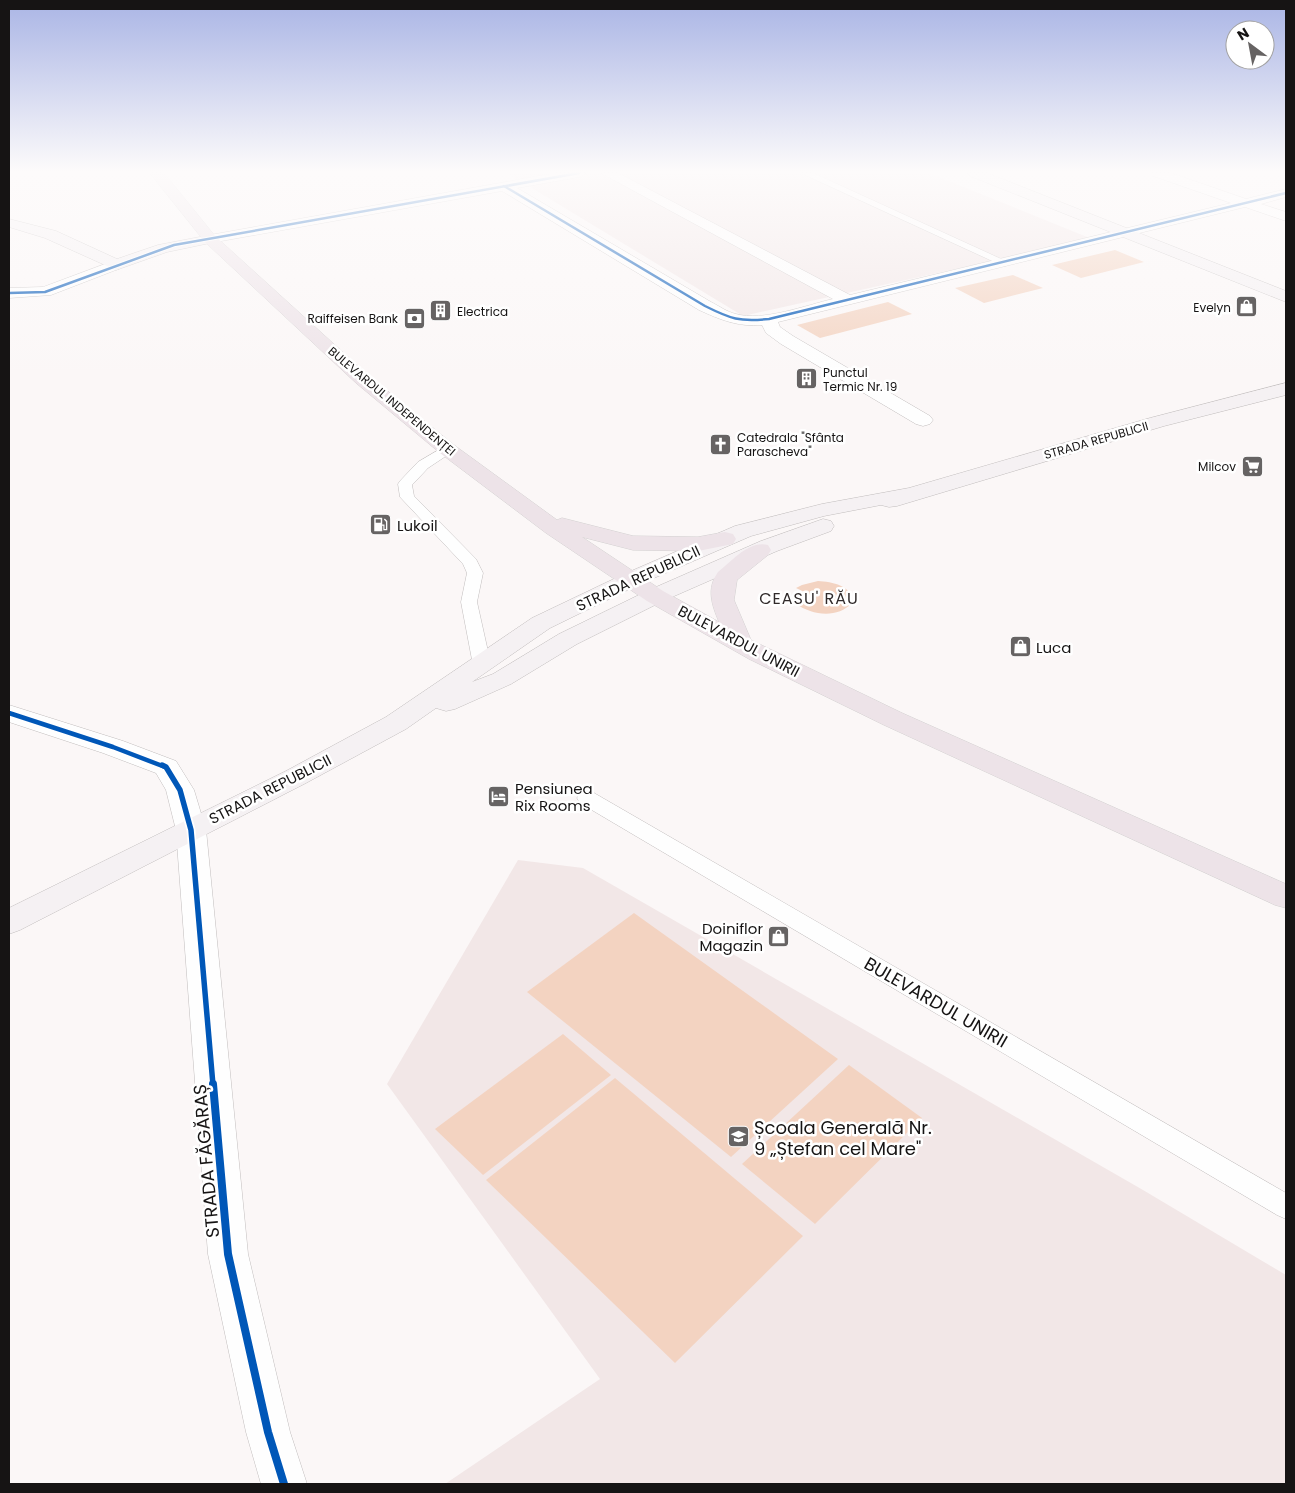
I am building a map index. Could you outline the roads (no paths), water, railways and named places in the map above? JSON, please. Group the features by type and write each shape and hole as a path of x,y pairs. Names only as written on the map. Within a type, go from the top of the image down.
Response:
{"main road":[{"path":"67,243 116,265 162,248 188,243"},
{"name":"BULEVARDUL INDEPENDENȚEI","path":"215,243 362,379 447,449 543,520 655,596"},
{"path":"1147,243 1286,297"},
{"name":"STRADA REPUBLICII","path":"396,723 502,679 568,639 655,596 760,550 906,494 1157,422 1286,389"},
{"name":"STRADA REPUBLICII","path":"9,922 296,777 396,723 542,624 630,580 742,531 822,510 906,494"},
{"path":"543,520 633,543 698,544 725,539"},
{"path":"740,644 722,600 726,577 760,550"},
{"name":"BULEVARDUL UNIRII","path":"655,596 740,644 893,719 1286,897"}],"street":[{"path":"599,243 705,306 732,319 749,321 769,319 849,301 1089,243"},
{"path":"739,243 849,301"},
{"path":"9,293 45,292 116,265"},
{"path":"769,319 772,329 787,340 924,420"},
{"name":"STRADA FĂGĂRAȘ","path":"9,713 113,747 166,767 180,790 191,830 228,1254 268,1432 284,1484"}],"lane":[{"path":"960,243 1005,263"},
{"path":"447,449 423,466 405,484 408,497 470,562 475,573 469,602 482,665"},
{"name":"BULEVARDUL UNIRII","path":"587,798 1286,1207"}],"place":[{"name":"Evelyn","path":"1247,307"},
{"name":"Electrica","path":"441,311"},
{"name":"Raiffeisen Bank","path":"414,318"},
{"name":"Punctul Termic Nr. 19","path":"807,379"},
{"name":"Catedrala \"Sfânta Parascheva\"","path":"721,444"},
{"name":"Milcov","path":"1252,466"},
{"name":"Lukoil","path":"381,525"},
{"name":"Luca","path":"1020,647"},
{"name":"Pensiunea Rix Rooms","path":"499,797"},
{"name":"Doiniflor Magazin","path":"779,937"},
{"name":"Școala Generală Nr. 9 „Ștefan cel Mare\"","path":"738,1137"}],"district":[{"name":"CEASU' RĂU","path":"809,598"}]}
